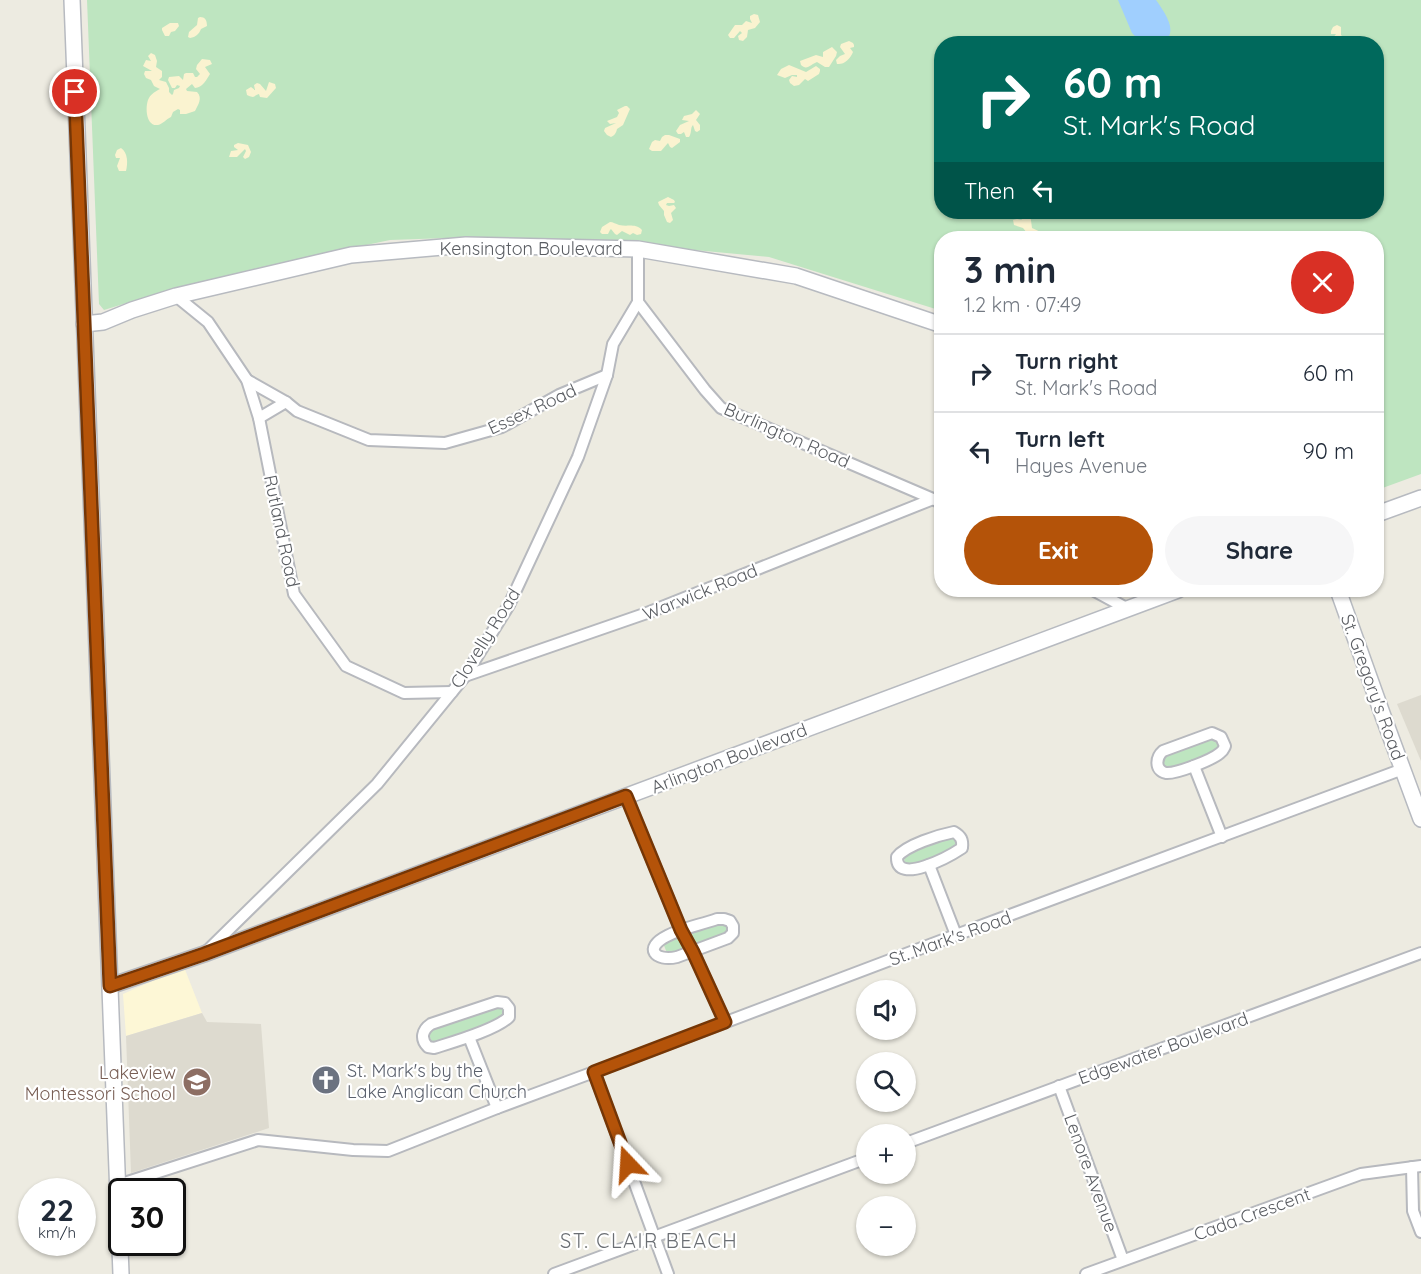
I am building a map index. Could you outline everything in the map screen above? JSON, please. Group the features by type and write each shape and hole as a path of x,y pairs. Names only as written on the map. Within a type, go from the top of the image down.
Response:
{"street":[{"path":"72,0 118,1178"},
{"name":"Kensington Boulevard","path":"84,324 98,323 176,296 351,255 466,245 638,249 796,276 934,322"},
{"path":"638,249 638,302"},
{"name":"Rutland Road","path":"176,296 208,322 247,380 259,418 294,594 346,666 404,693 453,692"},
{"name":"Clovelly Road","path":"204,954 377,784 465,676 509,605 578,457 607,375 613,344 638,302"},
{"name":"Burlington Road","path":"638,302 721,408 934,501"},
{"name":"Essex Road","path":"247,380 286,402 297,411 369,440 445,443 502,427 559,395 607,375"},
{"path":"259,418 286,402"},
{"path":"1384,511 1421,498"},
{"name":"Warwick Road","path":"465,676 647,613 934,503"},
{"path":"1107,597 1128,609"},
{"name":"Arlington Boulevard","path":"110,986 204,954 1160,597"},
{"name":"St. Gregory's Road","path":"1340,597 1421,819"},
{"path":"1212,733 1221,737 1225,746 1223,750 1218,755 1194,766 1166,772 1157,766 1158,755 1163,751 1212,733"},
{"path":"1194,766 1222,837"},
{"name":"St. Mark's Road","path":"140,1178 258,1140 353,1150 388,1151 956,935 1403,769"},
{"path":"626,796 681,930 725,1022"},
{"path":"954,832 960,835 963,841 962,848 929,865 905,870 900,868 897,857 903,850 945,834 954,832"},
{"path":"929,865 956,935"},
{"path":"717,919 730,921 733,926 733,933 728,938 693,952 669,959 661,959 656,955 655,944 681,930 717,919"},
{"name":"Edgewater Boulevard","path":"916,1139 1421,953"},
{"path":"497,1002 507,1005 510,1011 507,1019 469,1037 430,1048 426,1046 423,1037 425,1029 431,1024 497,1002"},
{"path":"469,1037 497,1108"},
{"path":"594,1072 668,1274"},
{"name":"Lenore Avenue","path":"1059,1086 1123,1260"},
{"path":"554,1274 856,1162"},
{"path":"1416,1167 1413,1211 1421,1232"},
{"name":"Cada Crescent","path":"1086,1274 1361,1174 1416,1167"},
{"path":"120,1256 121,1274"}],"shaded area":[{"path":"1421,695 1421,761 1397,704"},
{"path":"184,967 202,1013 126,1036 123,994"},
{"name":"Lakeview Montessori School","path":"202,1013 207,1022 261,1024 269,1128 131,1173 126,1036"}],"green space":[{"path":"87,0 1421,0 1421,474 1384,487 1384,231 934,231 934,309 769,257 588,240 476,237 390,240 175,288 104,310 99,304"},
{"path":"1214,738 1219,742 1219,748 1215,753 1172,768 1165,767 1162,759 1167,753"},
{"path":"953,836 957,841 956,846 944,853 908,867 904,863 908,851"},
{"path":"720,922 729,928 726,934 696,945 692,935 693,931"},
{"path":"675,937 681,939 684,949 667,953 663,943"},
{"path":"493,1006 503,1007 505,1015 496,1021 440,1043 431,1041 429,1033 433,1027"}],"sand":[{"path":"758,15 760,22 755,28 748,30 747,37 743,41 739,40 738,36 742,33 740,31 734,38 730,38 728,35 735,25 742,25 746,21 752,23 750,16"},
{"path":"200,17 205,19 207,26 201,29 196,36 188,37 189,32 197,25"},
{"path":"170,23 178,23 179,26 169,36 165,36 162,28"},
{"path":"1337,25 1341,27 1342,36 1331,34 1333,27"},
{"path":"849,41 854,45 850,48 852,55 844,62 837,64 836,60 845,54 840,47 841,44"},
{"path":"832,47 837,52 829,67 817,62 807,67 801,65 800,61 816,55 823,57 823,52"},
{"path":"151,53 155,55 156,67 162,71 162,77 159,80 166,82 172,95 174,90 180,86 172,88 169,77 179,76 183,80 184,74 193,73 197,77 200,74 196,69 197,65 202,59 210,60 212,64 205,67 210,74 204,83 195,88 192,84 186,89 199,94 195,111 180,114 178,109 171,117 158,125 154,125 148,119 148,101 151,95 160,89 154,86 144,74 145,71 152,71 143,66 146,60 151,61 148,56"},
{"path":"789,65 806,72 816,66 820,71 808,81 805,79 799,85 794,86 789,80 792,76 797,77 797,75 792,75 785,78 777,75 781,69"},
{"path":"269,82 275,84 276,88 267,98 260,97 259,94 253,97 247,95 246,90 251,87 255,90 254,85 257,83 266,91"},
{"path":"625,106 630,109 623,125 611,137 607,135 605,128 616,123 610,124 607,121 617,117 619,113 617,110"},
{"path":"696,110 700,114 696,120 700,125 700,130 695,131 693,125 689,137 686,137 684,132 678,134 676,131 680,125 689,121 682,120 684,116"},
{"path":"665,135 680,139 680,142 672,148 668,143 661,151 649,149 652,142 660,141"},
{"path":"238,143 248,145 251,152 249,157 245,159 243,157 245,149 237,157 229,157 231,151 238,150 234,145"},
{"path":"121,148 127,158 126,171 119,171 117,166 120,158 116,158 115,155"},
{"path":"668,197 675,202 666,205 674,205 676,208 671,213 673,220 670,223 667,222 658,202"},
{"path":"1031,219 1032,228 1038,231 1025,231 1014,225 1013,220"},
{"path":"610,222 637,227 642,230 641,234 630,235 622,231 617,235 611,229 608,234 602,234 600,232 602,227"}],"water":[{"path":"1118,0 1156,0 1169,22 1168,36 1135,36"}],"place":[{"name":"St. Mark's by the Lake Anglican Church","path":"326,1080"},
{"name":"Lakeview Montessori School","path":"197,1082"}],"district":[{"name":"ST. CLAIR BEACH","path":"649,1240"}],"route":[{"path":"75,92 110,986 204,954 626,796 681,930 725,1022 594,1072 628,1164"}]}
